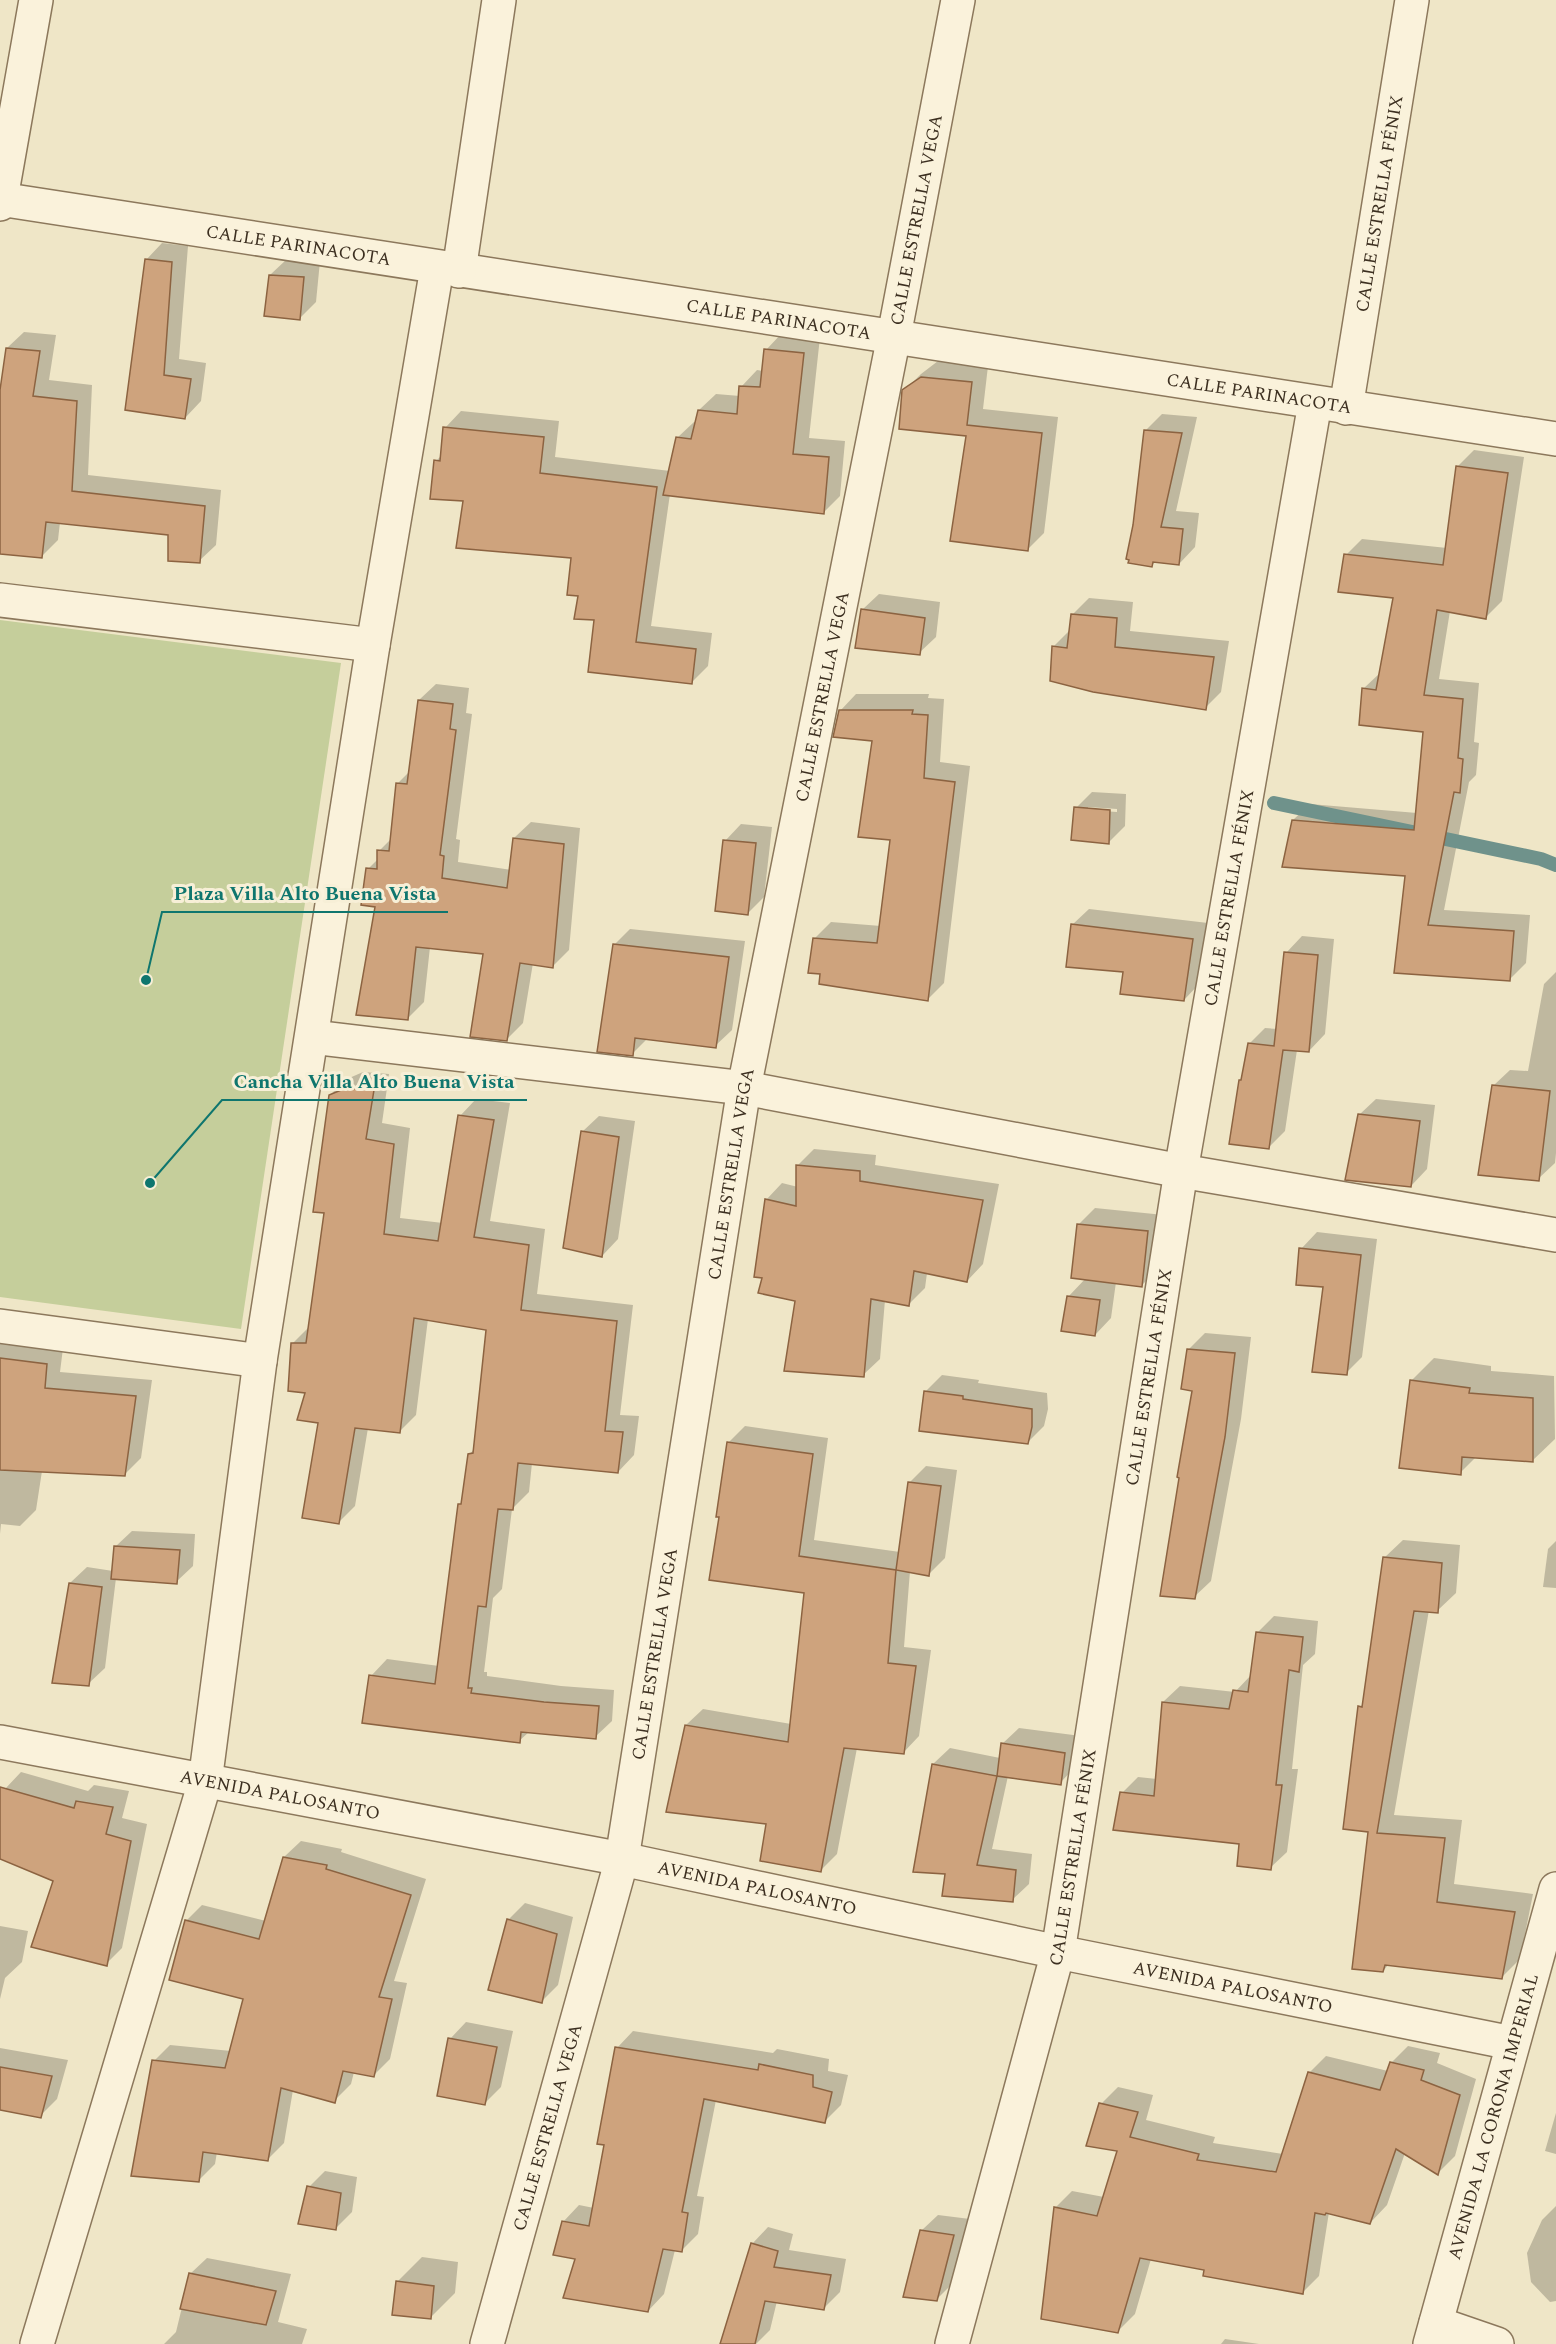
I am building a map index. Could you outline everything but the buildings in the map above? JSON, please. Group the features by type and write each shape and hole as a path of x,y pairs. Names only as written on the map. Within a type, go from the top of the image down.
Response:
{"street":[{"path":"0,204 36,0"},
{"path":"37,2344 205,1782 260,1361 373,645 499,0"},
{"name":"CALLE ESTRELLA VEGA","path":"487,2344 622,1859 744,1088 894,336 958,0"},
{"name":"CALLE ESTRELLA FÉNIX","path":"952,2344 1058,1952 1181,1171 1412,0"},
{"name":"CALLE PARINACOTA","path":"0,199 448,270 894,336 1556,439"},
{"path":"0,600 373,645"},
{"path":"312,1037 744,1088 1181,1171 1556,1235"},
{"path":"0,1326 260,1361"},
{"name":"AVENIDA PALOSANTO","path":"0,1742 622,1859 1058,1952 1512,2043"},
{"name":"AVENIDA LA CORONA IMPERIAL","path":"1433,2334 1512,2043 1547,1955 1556,1889"},
{"path":"1433,2334 1497,2344"}],"green space":[{"path":"0,620 341,663 241,1329 0,1297"}],"waterway":[{"path":"1274,803 1541,859 1556,865"}],"place":[{"name":"Plaza Villa Alto Buena Vista","path":"146,980"},
{"name":"Cancha Villa Alto Buena Vista","path":"150,1183"}]}
